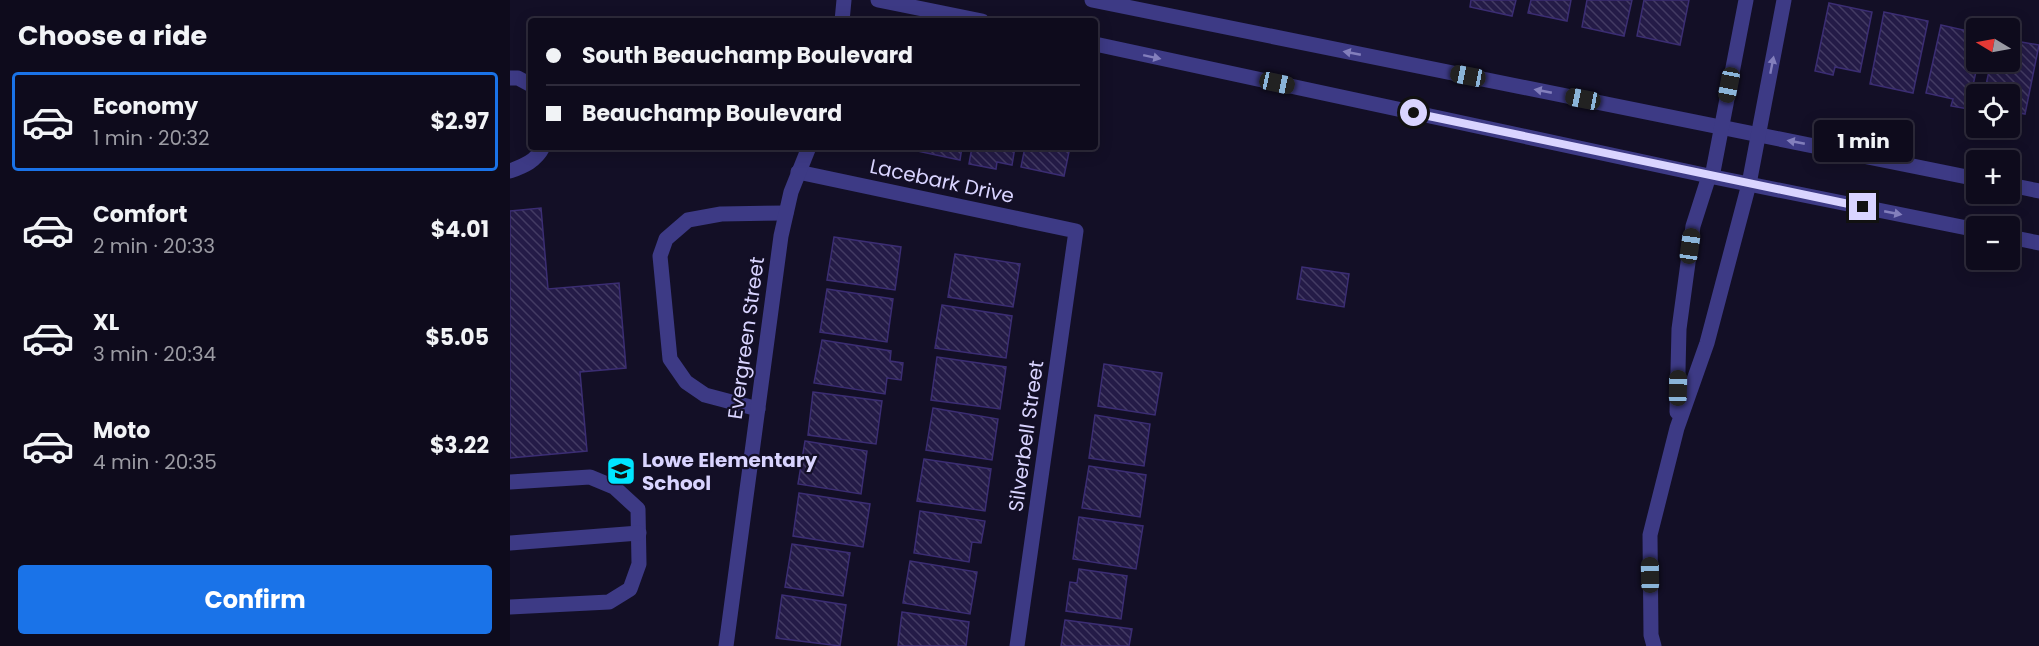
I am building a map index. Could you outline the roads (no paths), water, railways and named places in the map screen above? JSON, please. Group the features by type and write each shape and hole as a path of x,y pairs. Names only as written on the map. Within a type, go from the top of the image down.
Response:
{"street":[{"path":"842,18 844,0"},
{"path":"878,0 967,18"},
{"path":"1092,0 1966,177"},
{"path":"1677,428 1679,329 1693,226 1711,176 1746,0"},
{"path":"1654,646 1651,635 1650,535 1677,428 1707,343 1749,184 1784,0"},
{"path":"1098,45 1711,176 1966,228"},
{"path":"510,78 518,78 528,83"},
{"path":"510,171 526,165 539,155 542,150"},
{"name":"Evergreen Street","path":"726,646 786,213 798,172 808,150"},
{"name":"Lacebark Drive","path":"798,172 1076,231"},
{"path":"2020,187 2039,191"},
{"path":"758,409 705,395 686,382 670,359 660,256 666,239 688,220 721,214 786,213"},
{"name":"Silverbell Street","path":"1017,646 1076,231"},
{"path":"2020,239 2039,243"},
{"path":"510,482 590,477 614,486 638,509 639,533 639,564 630,589 609,602 510,607"},
{"path":"510,543 639,533"}],"place":[{"name":"Lowe Elementary School","path":"621,471"}]}
